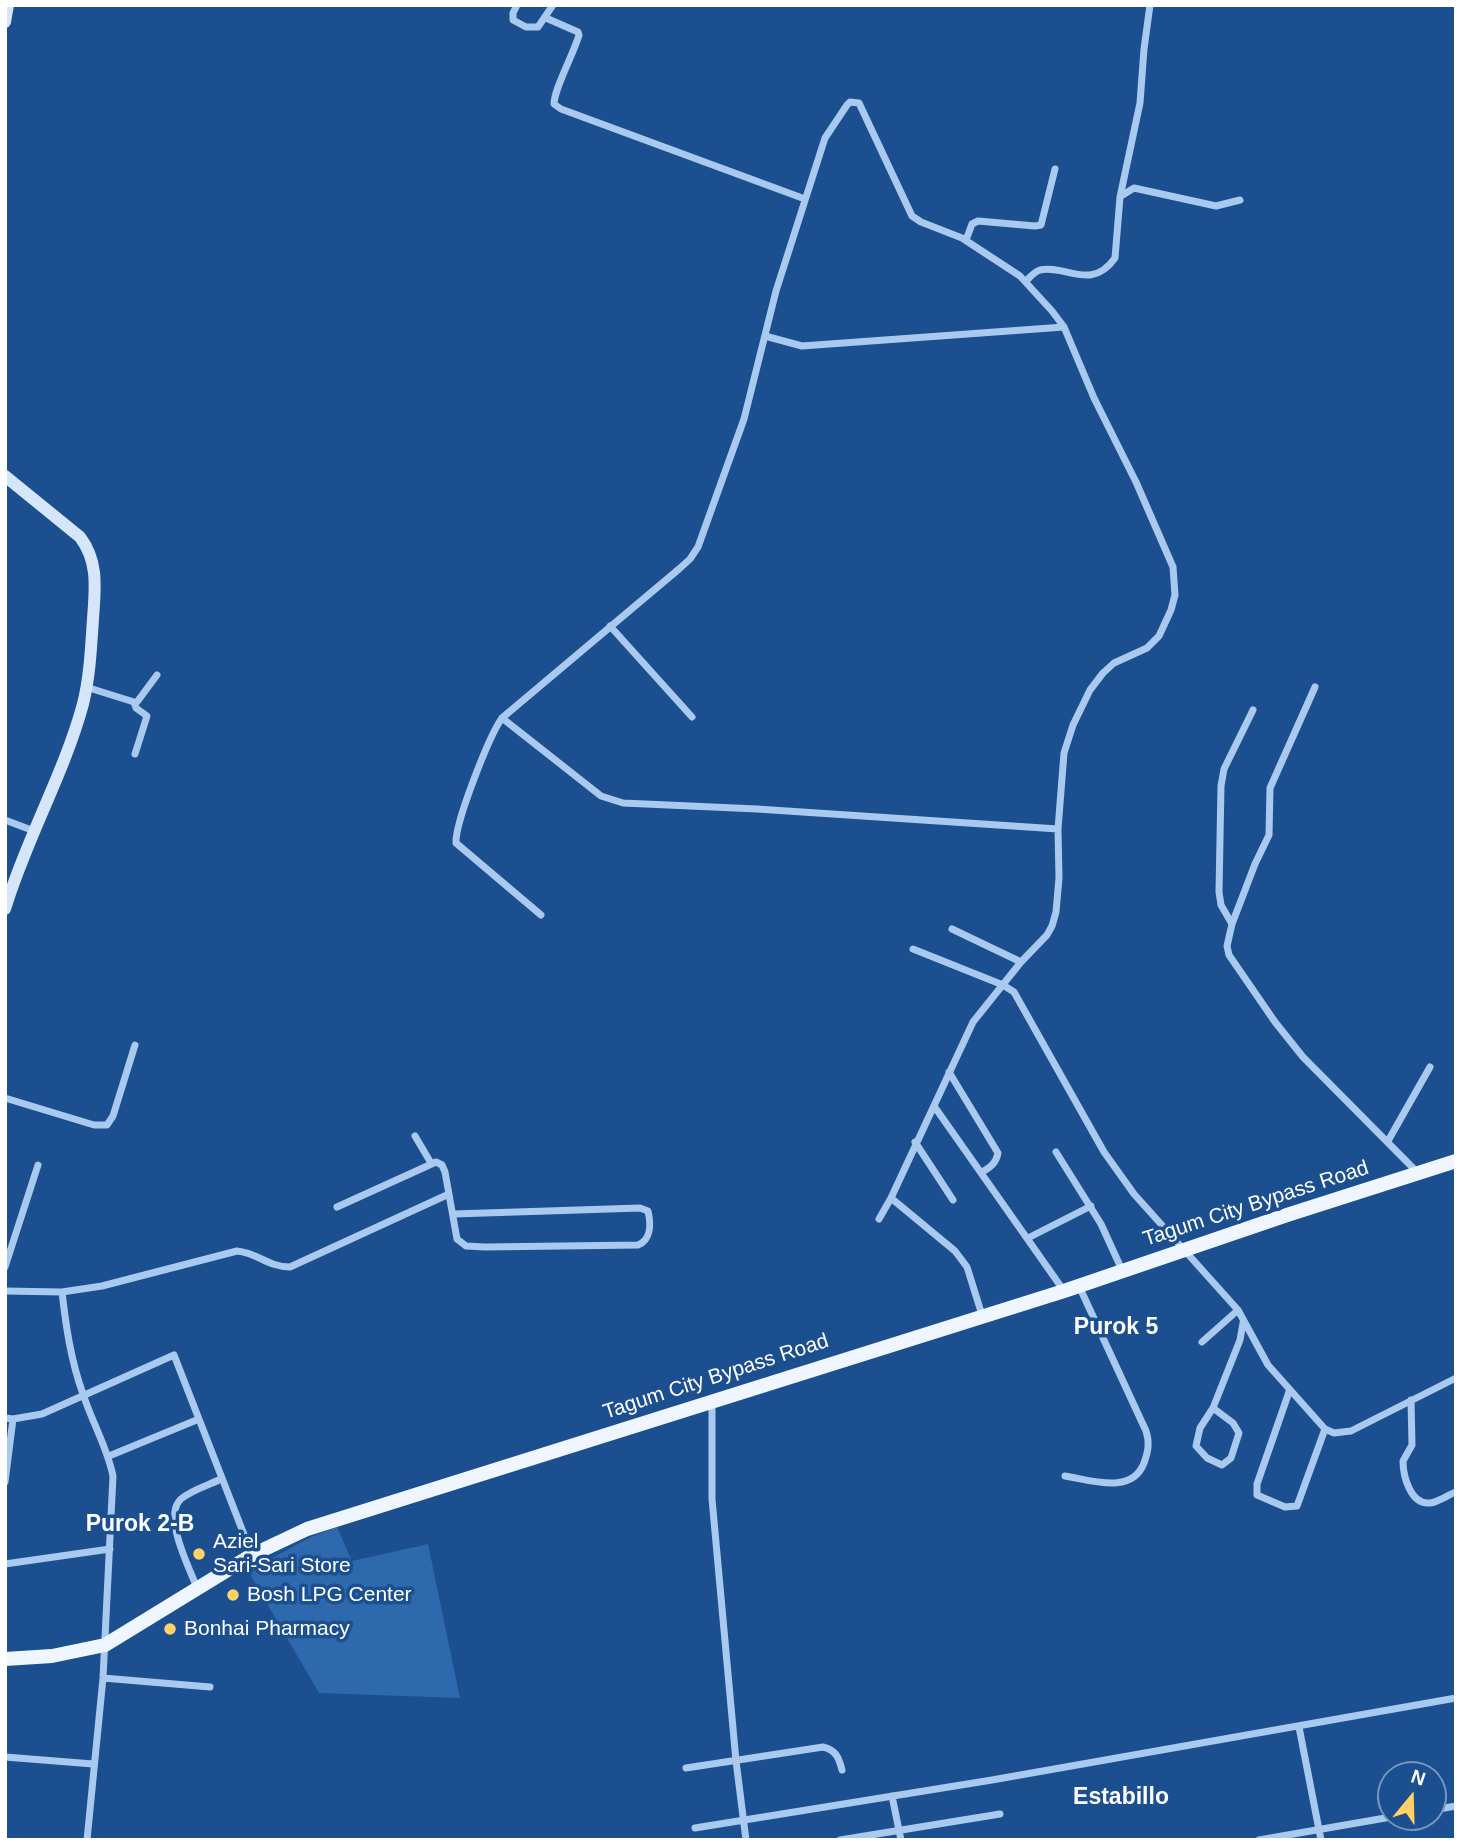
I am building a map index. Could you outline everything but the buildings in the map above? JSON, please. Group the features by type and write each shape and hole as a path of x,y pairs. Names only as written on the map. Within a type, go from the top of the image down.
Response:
{"main road":[{"path":"5,22 8,5"},
{"path":"5,476 80,537 89,548 95,576 86,687 77,722 5,909"},
{"name":"Tagum City Bypass Road","path":"5,1660 52,1656 105,1645 252,1555 333,1520 1064,1291 1456,1161"}],"street":[{"path":"517,5 513,20 526,27 538,27 554,5"},
{"path":"1026,281 1035,272 1042,270 1077,275 1097,273 1113,261 1120,197 1140,103 1150,5"},
{"path":"546,18 576,31 579,36 554,97 554,104 561,109 805,199"},
{"path":"541,915 460,848 456,840 486,745 502,718 679,569 698,547 744,419 776,291 828,133 847,105 855,102 862,106 912,216 966,240 1026,281 1064,327 1094,398 1136,482 1173,567 1176,580 1171,610 1159,636 1147,648 1114,663 1103,673 1090,690 1064,753 1058,829 1059,878 1054,919 1047,935 1021,961 973,1022 879,1219"},
{"path":"966,240 972,224 978,220 1041,225 1055,169"},
{"path":"1120,197 1134,188 1216,206 1241,200"},
{"path":"765,336 802,346 1064,327"},
{"path":"610,626 692,717"},
{"path":"86,687 137,702 158,675"},
{"path":"1315,687 1270,788 1269,835 1232,924 1227,946 1229,955 1275,1022 1303,1057 1419,1173"},
{"path":"134,702 136,708 147,716 135,754"},
{"path":"1232,924 1222,905 1219,892 1221,786 1224,769 1254,709"},
{"path":"502,718 601,796 623,803 757,808 1058,829"},
{"path":"5,820 34,831"},
{"path":"952,929 1021,961"},
{"path":"914,949 1003,985 1017,997 1104,1152 1134,1194 1238,1310 1268,1365 1289,1392 1325,1429 1334,1433 1351,1431 1456,1377"},
{"path":"5,1098 94,1125 107,1125 113,1116 135,1045"},
{"path":"1388,1141 1430,1067"},
{"path":"949,1072 998,1153 992,1166 982,1172"},
{"path":"934,1106 1064,1291"},
{"path":"415,1136 431,1163"},
{"path":"915,1142 953,1200"},
{"path":"1056,1152 1091,1206 1122,1270"},
{"path":"337,1207 431,1163 442,1165 461,1244 485,1247 638,1245 644,1243 648,1237 650,1217 648,1211 640,1208 454,1214"},
{"path":"5,1267 38,1165"},
{"path":"5,1291 62,1292 102,1286 225,1253 246,1252 276,1267 290,1267 449,1194"},
{"path":"891,1198 961,1259 973,1280 982,1315"},
{"path":"1028,1238 1091,1206"},
{"path":"1065,1476 1114,1483 1127,1482 1142,1470 1149,1449 1146,1431 1079,1286"},
{"path":"62,1292 72,1358 83,1395 109,1456 114,1490 103,1678 87,1840"},
{"path":"1202,1342 1238,1310"},
{"path":"1213,1408 1233,1423 1239,1433 1231,1458 1222,1465 1207,1458 1196,1446 1200,1428 1213,1408 1240,1340 1243,1322"},
{"path":"5,1482 9,1419 42,1414 174,1355 252,1555"},
{"path":"1289,1392 1257,1484 1257,1495 1285,1507 1297,1507 1325,1429"},
{"path":"712,1400 712,1499 736,1761 746,1840"},
{"path":"1411,1400 1412,1446 1403,1461 1407,1483 1414,1496 1427,1503 1433,1503 1456,1492"},
{"path":"109,1456 199,1419"},
{"path":"197,1588 178,1536 174,1519 175,1508 181,1499 221,1479"},
{"path":"5,1564 110,1549"},
{"path":"103,1678 210,1687"},
{"path":"695,1828 1299,1727 1456,1698"},
{"path":"1299,1727 1321,1840"},
{"path":"686,1768 823,1747 836,1753 842,1770"},
{"path":"5,1756 93,1764"},
{"path":"892,1796 901,1840"},
{"path":"841,1840 1000,1814"},
{"path":"1259,1840 1377,1819"}],"shaded area":[{"path":"337,1527 352,1561 428,1544 460,1698 319,1693 248,1571 311,1537"}],"place":[{"name":"Aziel Sari-Sari Store","path":"199,1554"},
{"name":"Bosh LPG Center","path":"233,1595"},
{"name":"Bonhai Pharmacy","path":"170,1629"}],"district":[{"name":"Purok 5","path":"1116,1328"},
{"name":"Purok 2-B","path":"140,1525"},
{"name":"Estabillo","path":"1121,1798"}]}
